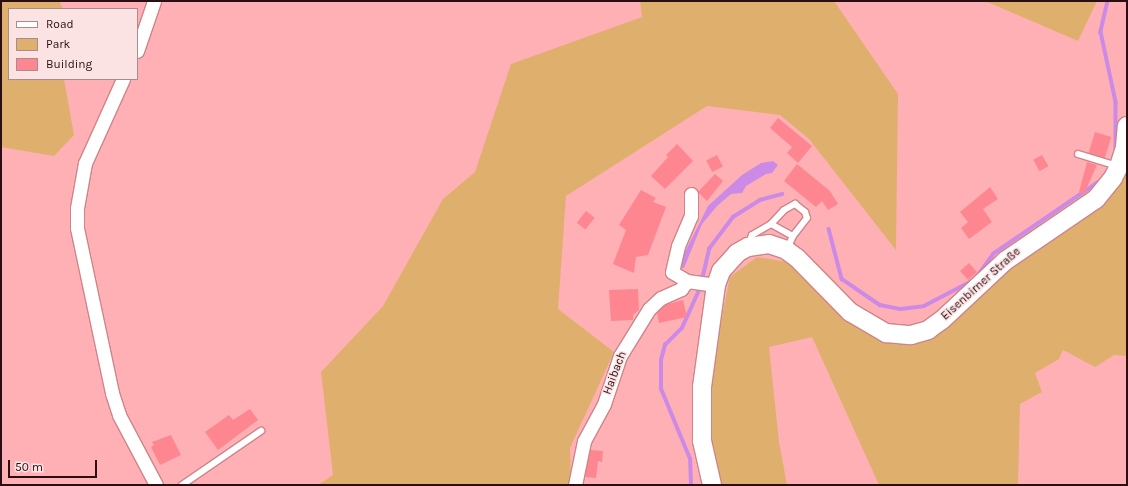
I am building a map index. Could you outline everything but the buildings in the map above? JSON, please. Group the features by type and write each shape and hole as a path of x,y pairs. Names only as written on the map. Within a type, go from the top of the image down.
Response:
{"main road":[{"name":"Eisenbirner Straße","path":"712,485 700,419 702,387 700,283 721,271 729,261 748,247 790,243 797,258 850,312 886,333 911,335 928,330 942,320 1005,261 1096,199 1113,178 1125,147 1127,126"}],"street":[{"path":"138,48 154,1"},
{"path":"123,80 85,163 77,208 77,228 114,400 134,446 156,485"},
{"path":"691,194 691,216 678,246 672,272 700,283"},
{"name":"Haibach","path":"575,485 584,442 604,404 615,368 629,340 655,303 681,289 700,283"}],"lane":[{"path":"1078,154 1118,166"},
{"path":"748,247 752,235 771,224 791,205 799,205 807,218 790,243 771,224"},
{"path":"182,485 261,431"}],"green space":[{"path":"1,1 59,1 62,8 8,8 8,80 64,80 74,135 54,156 1,147"},
{"path":"640,1 834,1 898,94 896,250 809,139 780,115 707,106 566,196 558,309 614,352 570,448 571,485 318,485 333,475 321,372 383,306 443,199 475,172 511,64 642,17"},
{"path":"985,1 1097,1 1078,41"},
{"path":"1127,155 1127,356 1114,355 1095,367 1063,350 1059,359 1035,373 1042,392 1020,404 1018,485 879,485 812,337 769,347 779,442 787,485 719,485 706,428 712,366 730,277 757,257 788,262 828,304 869,331 905,343 998,271 1081,213"}],"shaded area":[{"path":"773,161 778,165 772,173 766,174 746,186 742,193 731,194 717,206 702,224 684,268 681,268 683,256 708,206 742,175 761,163"}],"waterway":[{"path":"1108,1 1101,32 1116,102 1116,150"},
{"path":"978,275 993,254 1098,182"},
{"path":"702,280 709,249 733,217 760,200 782,194"},
{"path":"829,229 842,279 880,305 901,309 924,306 972,281"},
{"path":"691,485 690,459 661,389 661,360 665,345 682,328 701,286"}]}
